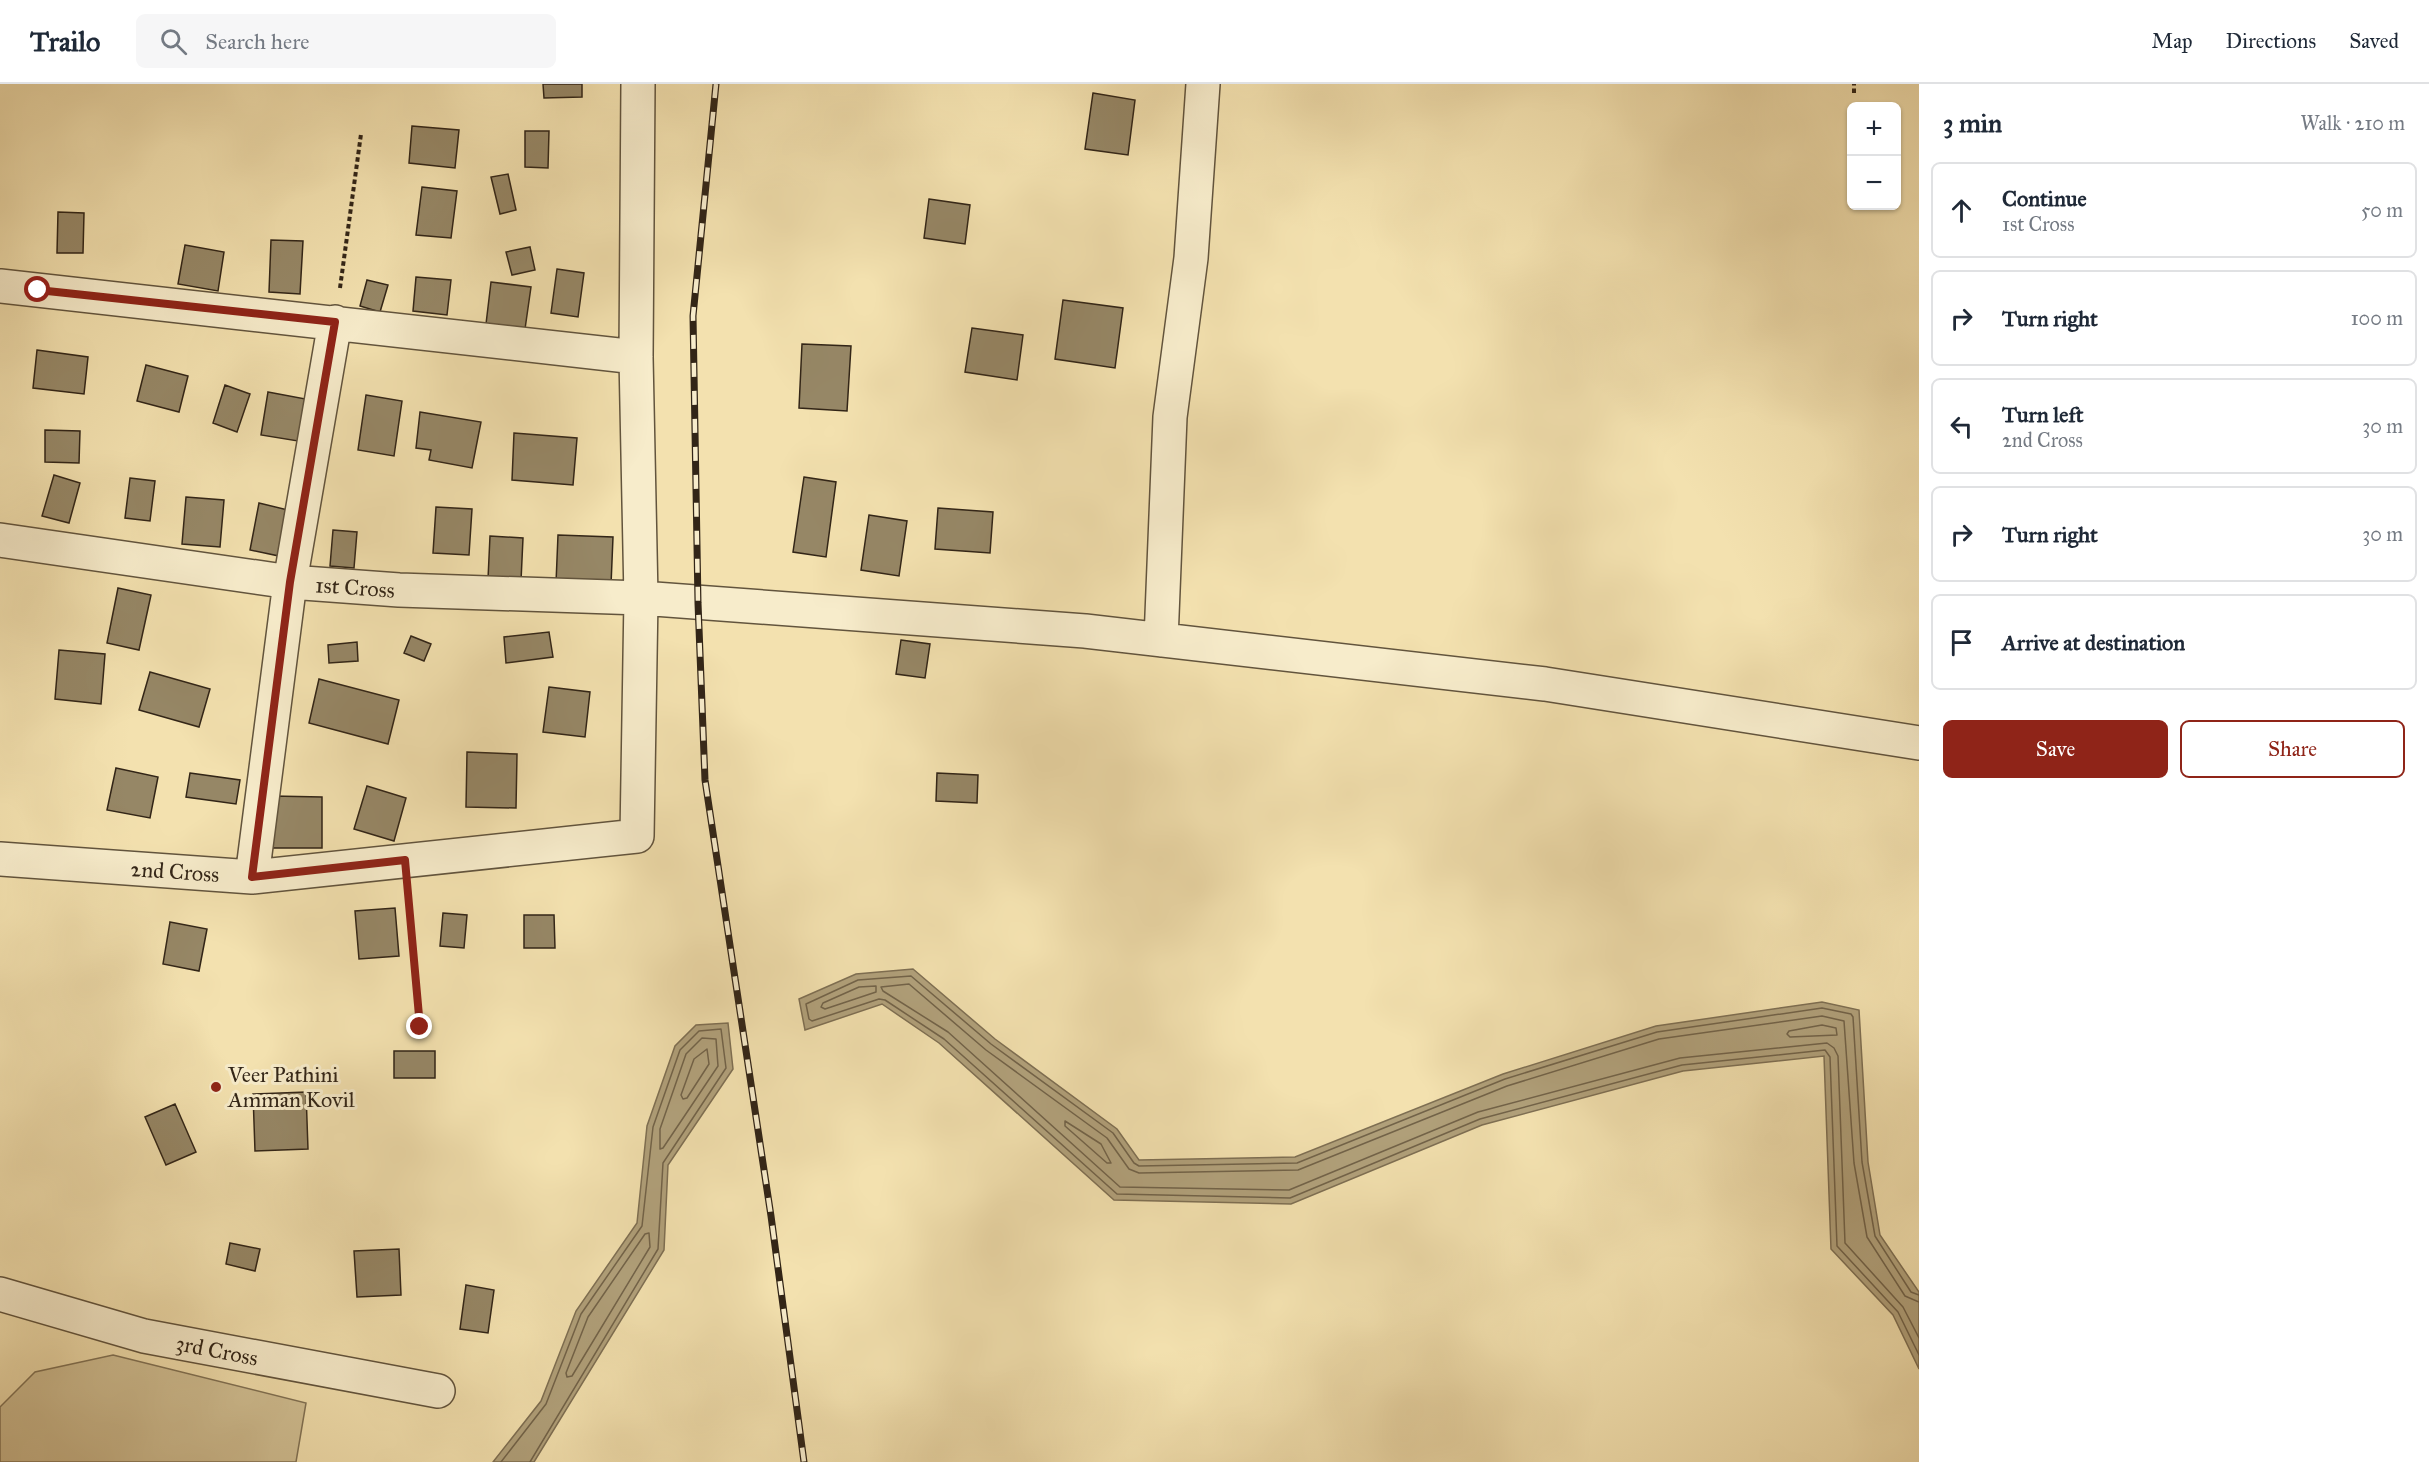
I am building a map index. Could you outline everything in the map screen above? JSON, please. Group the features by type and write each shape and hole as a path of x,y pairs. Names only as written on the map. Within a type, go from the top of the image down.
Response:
{"street":[{"path":"638,84 636,357 641,598"},
{"path":"1161,640 1170,417 1191,258 1203,84"},
{"path":"0,286 636,357"},
{"path":"252,877 290,582 335,322"},
{"name":"1st Cross","path":"0,540 290,582 399,590 641,598 1085,631 1545,684 1919,743"},
{"name":"2nd Cross","path":"0,859 252,877 637,836 641,598"},
{"name":"3rd Cross","path":"0,1294 144,1336 438,1391"}],"path":[{"path":"1854,84 1854,93"},
{"path":"335,322 361,134"},
{"path":"405,860 420,1027"}],"shaded area":[{"path":"113,1355 306,1403 296,1462 0,1462 0,1407 35,1372"}],"water":[{"path":"913,969 995,1039 1117,1129 1139,1160 1295,1157 1503,1074 1656,1026 1822,1002 1859,1010 1868,1162 1880,1235 1919,1292 1919,1369 1893,1315 1831,1249 1824,1056 1683,1071 1482,1125 1291,1204 1114,1200 939,1043 882,1004 805,1030 799,999 856,974"},
{"path":"728,1023 733,1069 668,1165 664,1250 534,1462 493,1462 541,1401 576,1311 637,1223 647,1126 675,1046 696,1025"}],"building":[{"path":"543,84 582,84 582,97 544,98"},
{"path":"1093,93 1135,100 1128,155 1085,149"},
{"path":"412,126 459,130 455,168 409,163"},
{"path":"525,131 549,131 548,168 525,167"},
{"path":"508,174 516,210 500,214 491,177"},
{"path":"422,187 457,191 451,238 416,235"},
{"path":"929,199 970,205 965,244 924,238"},
{"path":"58,212 84,213 83,253 57,253"},
{"path":"271,240 303,241 300,294 269,292"},
{"path":"185,245 224,252 218,291 178,284"},
{"path":"530,247 535,270 512,275 506,252"},
{"path":"557,269 584,273 578,317 551,313"},
{"path":"416,277 451,280 447,315 413,311"},
{"path":"367,280 388,285 380,312 360,306"},
{"path":"491,282 531,287 525,329 486,324"},
{"path":"1063,300 1123,308 1115,368 1055,359"},
{"path":"972,328 1023,335 1017,380 965,372"},
{"path":"802,344 851,346 847,411 799,408"},
{"path":"37,350 88,357 84,394 33,388"},
{"path":"146,365 188,376 179,412 137,401"},
{"path":"225,385 250,394 237,432 213,423"},
{"path":"268,392 311,400 304,442 261,435"},
{"path":"366,395 402,401 394,456 358,450"},
{"path":"420,412 481,422 472,468 429,460 431,450 416,448"},
{"path":"45,430 80,431 79,463 45,462"},
{"path":"514,433 577,438 573,485 512,480"},
{"path":"54,475 80,483 69,523 42,516"},
{"path":"804,477 836,482 826,557 793,552"},
{"path":"130,478 155,481 150,521 125,518"},
{"path":"186,497 224,500 220,547 182,544"},
{"path":"259,503 288,510 279,556 250,550"},
{"path":"436,507 472,509 469,555 433,553"},
{"path":"938,508 993,512 990,553 935,549"},
{"path":"869,515 907,521 899,576 861,570"},
{"path":"333,530 357,532 354,568 330,566"},
{"path":"558,535 613,537 611,585 556,583"},
{"path":"490,536 523,538 521,581 488,579"},
{"path":"118,588 151,595 139,650 107,643"},
{"path":"549,632 553,657 506,663 504,637"},
{"path":"411,636 431,644 424,661 404,653"},
{"path":"901,640 930,644 925,678 896,674"},
{"path":"357,642 358,661 329,663 328,645"},
{"path":"59,650 105,654 101,704 55,699"},
{"path":"150,672 210,689 199,727 139,710"},
{"path":"319,679 399,700 388,744 309,723"},
{"path":"549,687 590,692 585,737 543,732"},
{"path":"467,752 517,754 516,808 466,807"},
{"path":"116,768 158,777 150,818 107,810"},
{"path":"190,773 240,780 236,804 186,797"},
{"path":"937,773 978,775 977,803 936,801"},
{"path":"367,786 406,798 394,841 354,829"},
{"path":"272,796 322,797 322,848 271,848"},
{"path":"395,908 399,956 359,959 355,911"},
{"path":"443,913 467,915 464,948 440,946"},
{"path":"524,915 554,915 555,948 524,948"},
{"path":"170,922 207,929 199,971 163,964"},
{"path":"394,1051 435,1051 435,1078 394,1078"},
{"path":"306,1092 308,1149 255,1151 253,1094"},
{"path":"175,1104 196,1152 166,1165 145,1117"},
{"path":"230,1243 260,1249 255,1271 226,1264"},
{"path":"399,1249 401,1295 357,1297 354,1251"},
{"path":"466,1285 494,1290 488,1333 460,1329"}],"railway":[{"path":"716,84 693,316 698,603 705,780 771,1216 804,1462"}],"place":[{"name":"Veer Pathini Amman Kovil","path":"216,1087"}],"route":[{"path":"38,290 335,322 290,582 252,877 405,860 420,1027"}]}
